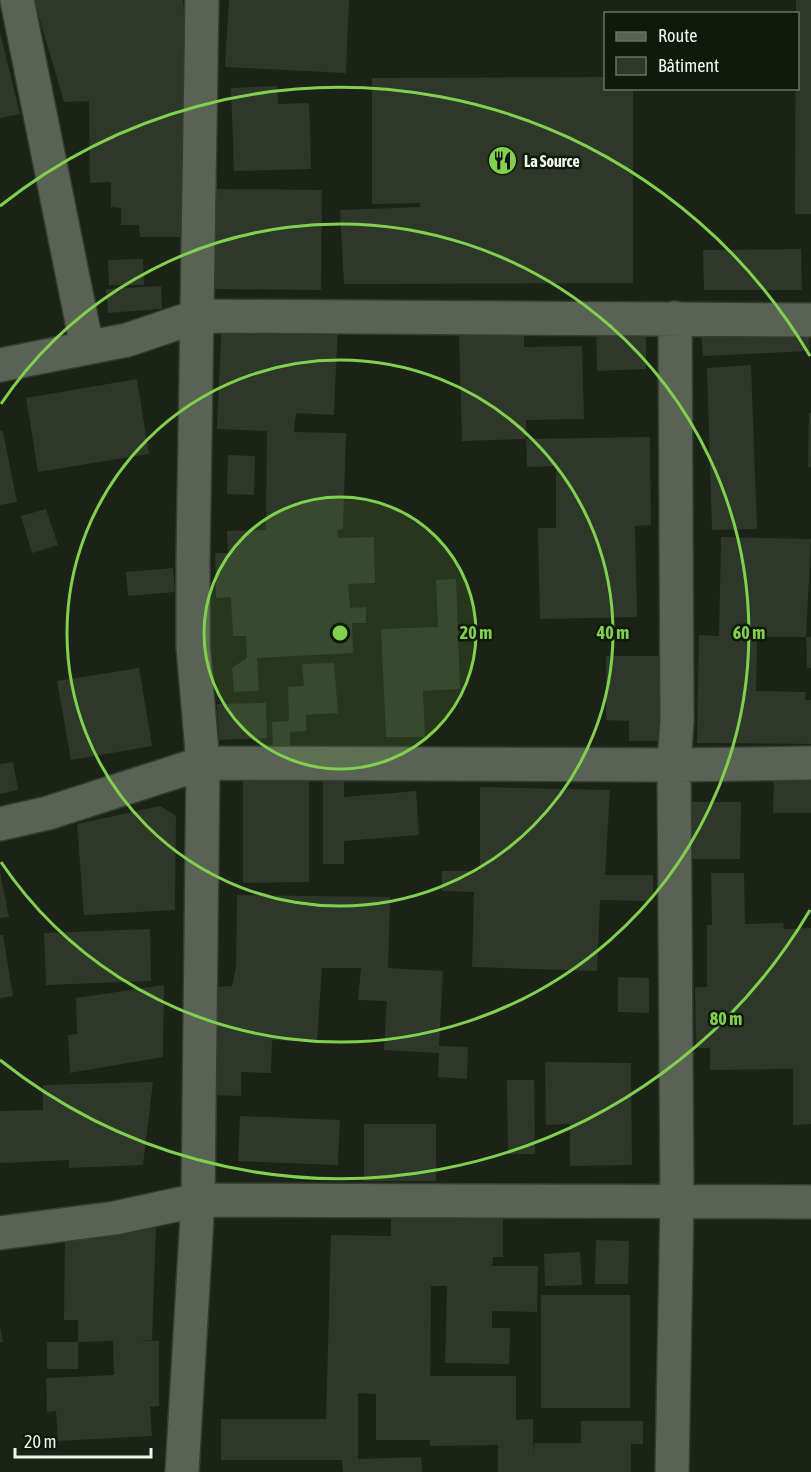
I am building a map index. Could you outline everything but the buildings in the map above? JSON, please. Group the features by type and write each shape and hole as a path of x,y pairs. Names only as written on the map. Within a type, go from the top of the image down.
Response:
{"street":[{"path":"17,0 87,347"},
{"path":"182,1472 198,1200 204,763 193,647 202,0"},
{"path":"0,365 126,340 198,316 811,320"},
{"path":"672,1472 677,1202 674,765 677,720 675,318"},
{"path":"0,824 48,813 204,763 674,765 811,763"},
{"path":"0,1233 115,1218 198,1200 811,1202"}],"place":[{"name":"La Source","path":"503,161"}]}
